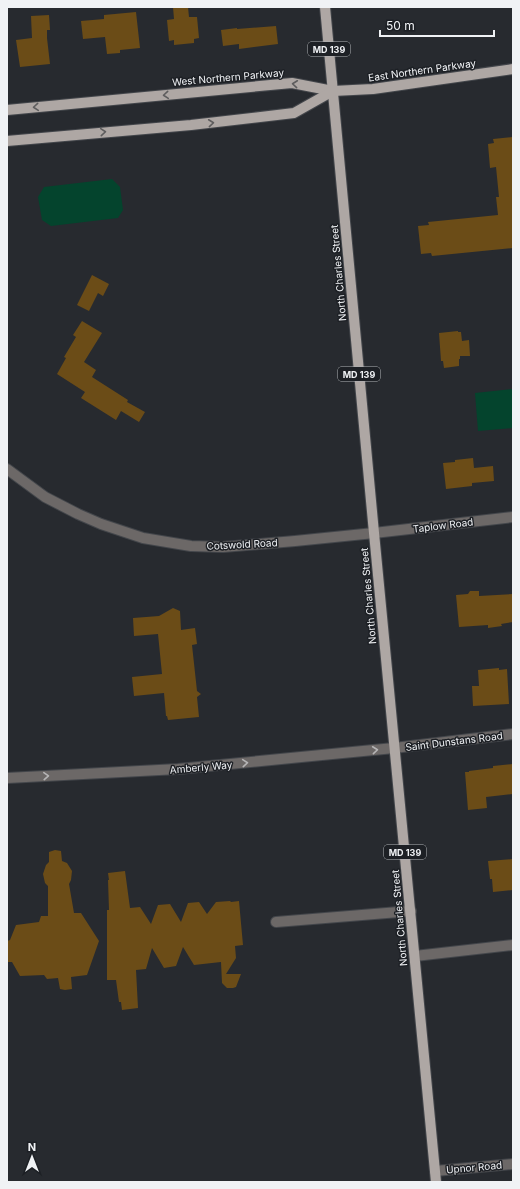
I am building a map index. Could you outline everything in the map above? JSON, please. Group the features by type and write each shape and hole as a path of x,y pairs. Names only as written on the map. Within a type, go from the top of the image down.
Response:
{"main road":[{"name":"North Charles Street","path":"325,7 436,1182"},
{"name":"East Northern Parkway","path":"333,91 373,89 513,69"},
{"name":"West Northern Parkway","path":"7,110 292,83 333,91"},
{"path":"7,141 191,125 294,113 333,91"}],"street":[{"name":"Cotswold Road","path":"7,469 45,497 78,514 122,532 142,538 191,546 223,547 374,533"},
{"name":"Taplow Road","path":"374,533 513,517"},
{"name":"Saint Dunstans Road","path":"394,748 513,734"},
{"name":"Amberly Way","path":"7,778 178,769 394,748"},
{"path":"276,922 411,911"},
{"path":"415,956 513,945"},
{"name":"Upnor Road","path":"435,1170 513,1164"}],"green space":[{"path":"112,179 120,187 123,210 118,218 51,226 42,220 38,197 44,187"},
{"path":"513,389 513,428 478,431 475,393"}],"building":[{"path":"173,7 188,7 189,17 197,17 199,38 194,39 194,43 174,45 174,40 169,41 167,20 174,19"},
{"path":"136,12 140,48 120,50 120,53 107,54 105,37 83,39 81,21 104,19 104,15"},
{"path":"49,15 50,30 47,30 47,38 50,64 20,67 16,40 32,38 31,16"},
{"path":"276,26 278,44 239,49 239,44 223,46 221,30"},
{"path":"513,137 513,248 432,256 431,253 421,254 418,226 429,225 428,222 498,215 496,197 499,197 496,167 490,168 488,144 494,143 493,139"},
{"path":"92,275 109,284 103,296 98,293 89,311 77,305"},
{"path":"82,321 102,333 84,362 96,370 92,377 128,400 127,402 145,412 139,422 121,411 116,420 81,398 85,392 57,374 66,358 64,357 76,337 73,335"},
{"path":"461,332 462,341 469,340 470,356 460,356 459,366 444,368 443,361 441,361 439,333"},
{"path":"473,458 474,468 493,466 494,481 472,483 472,486 446,489 443,463"},
{"path":"470,591 479,591 479,596 513,594 513,622 501,624 502,626 488,628 488,625 459,627 456,595 468,594"},
{"path":"173,608 180,611 181,630 195,628 197,644 192,645 197,691 201,694 197,697 199,717 168,720 166,716 164,693 134,696 132,677 162,674 158,634 134,636 133,618 159,616"},
{"path":"499,668 499,670 507,669 509,704 473,706 472,686 479,686 478,670"},
{"path":"513,764 513,794 486,797 487,808 468,810 465,772 493,768 493,766"},
{"path":"55,850 61,851 62,861 67,863 72,871 69,884 74,913 81,913 99,941 87,975 71,977 72,989 65,990 60,989 58,978 47,979 44,975 20,976 12,962 7,962 7,941 10,940 16,925 39,922 41,916 48,916 48,886 45,883 43,874 46,865 49,862 49,852"},
{"path":"513,859 513,890 493,892 488,861"},
{"path":"125,871 130,908 140,907 151,924 158,905 170,904 181,922 188,903 199,902 207,914 216,902 239,901 243,945 235,946 236,958 226,974 241,974 236,987 227,988 222,983 221,962 194,965 183,947 176,966 164,968 152,948 146,969 136,970 138,1008 122,1010 121,1002 119,1002 116,980 107,980 107,910 109,910 108,873"}]}
